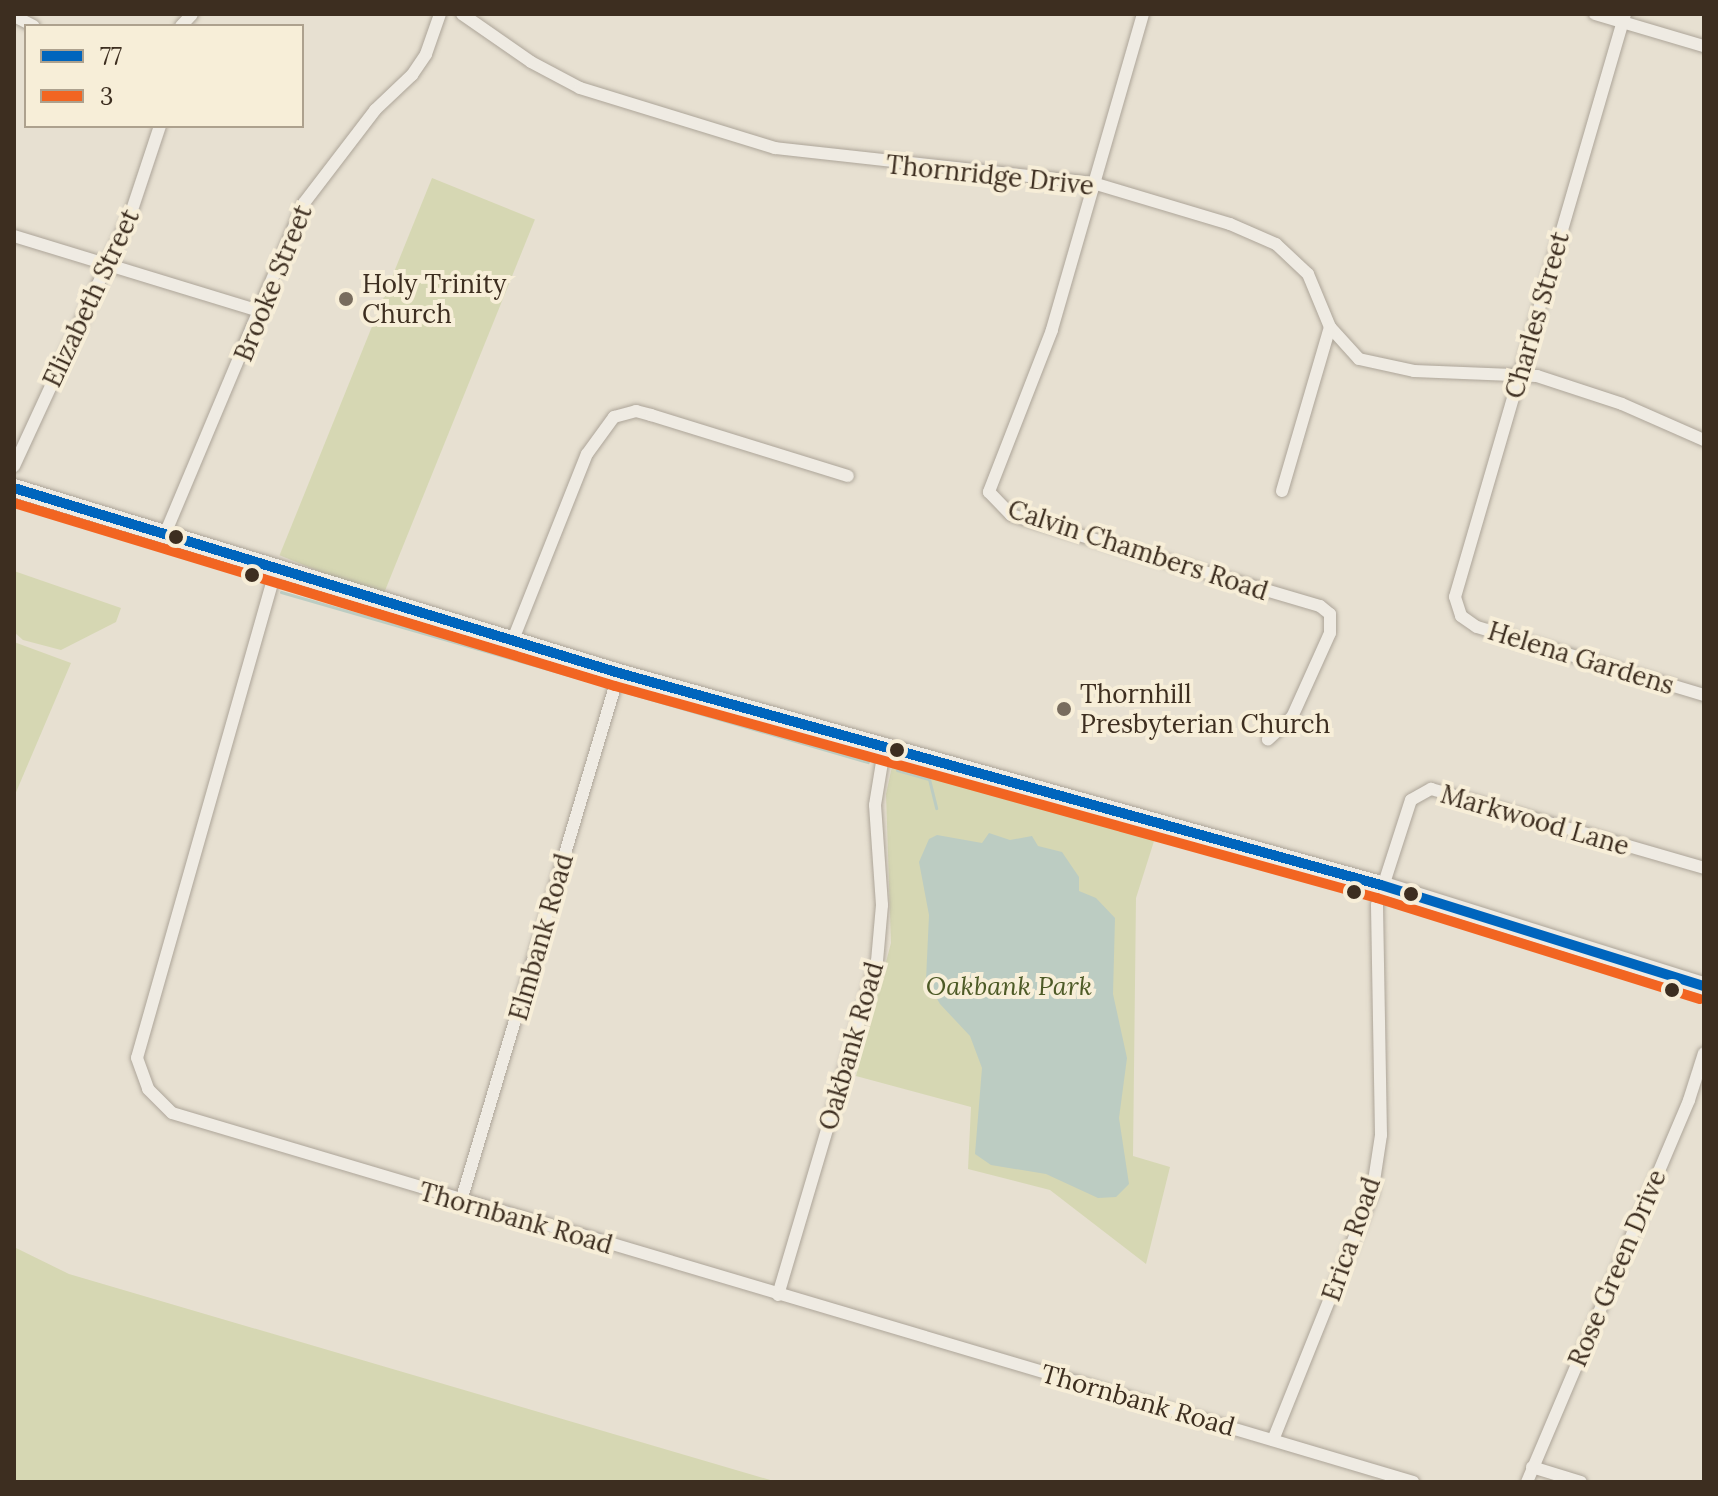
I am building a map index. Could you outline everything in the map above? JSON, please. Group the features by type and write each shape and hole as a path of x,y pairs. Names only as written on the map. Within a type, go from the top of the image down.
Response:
{"main road":[{"path":"14,488 276,569 514,637 619,673 885,744 1381,885 1704,986"}],"street":[{"name":"Brooke Street","path":"165,534 262,312 304,203 375,110 412,75 426,54 440,14"},
{"name":"Thornridge Drive","path":"462,14 531,62 580,88 775,148 1093,183 1230,224 1276,244 1308,274 1330,327 1343,347 1375,366 1519,373 1622,404 1704,440"},
{"path":"1093,183 1143,14"},
{"path":"1595,14 1624,18 1704,46"},
{"name":"Charles Street","path":"1461,616 1455,597 1459,579 1624,18"},
{"name":"Elizabeth Street","path":"14,466 137,196 159,128"},
{"name":"Calvin Chambers Road","path":"1093,183 1052,330 989,492 1011,515 1320,606 1330,614 1330,633 1292,717 1268,739"},
{"path":"14,236 262,312"},
{"path":"1282,491 1330,327"},
{"path":"514,637 587,454 614,417 636,411 848,476"},
{"name":"Thornbank Road","path":"276,569 137,1058 154,1097 193,1123 1413,1482"},
{"name":"Helena Gardens","path":"1461,616 1477,627 1704,695"},
{"name":"Elmbank Road","path":"461,1201 619,673"},
{"name":"Oakbank Road","path":"778,1295 877,961 882,905 875,805 885,744"},
{"name":"Markwood Lane","path":"1381,885 1403,814 1419,791 1431,789 1704,868"},
{"name":"Erica Road","path":"1273,1440 1372,1194 1381,1135 1377,905 1381,885"},
{"name":"Rose Green Drive","path":"1527,1482 1689,1100 1704,1053"},
{"path":"1689,1100 1704,1104"},
{"path":"1532,1467 1581,1482"}],"green space":[{"path":"432,178 535,220 382,597 280,555"},
{"path":"14,571 121,608 116,622 61,650 23,640 14,632"},
{"path":"14,642 71,663 14,797"},
{"name":"Oakbank Park","path":"893,762 1155,838 1136,898 1133,1156 1170,1167 1146,1264 1050,1190 968,1169 971,1107 856,1076 891,943 886,794"},
{"path":"14,1247 69,1274 777,1482 14,1482"}],"shaded area":[{"path":"989,833 1010,840 1032,836 1038,846 1062,852 1079,877 1079,891 1096,898 1115,918 1113,994 1127,1058 1119,1118 1129,1184 1116,1197 1098,1198 1046,1174 991,1165 975,1154 982,1068 970,1036 940,1004 926,980 929,915 919,862 929,839 937,835 982,843"}],"waterway":[{"path":"281,592 603,685"},
{"path":"623,691 868,762"},
{"path":"897,770 929,779 936,808"}],"transit line":[{"name":"77","path":"14,488 619,673 1381,885 1704,986"},
{"name":"3","path":"14,503 615,686 1377,898 1700,999"}],"place":[{"name":"Holy Trinity Church","path":"346,299"},
{"name":"Thornhill Presbyterian Church","path":"1064,709"}]}
